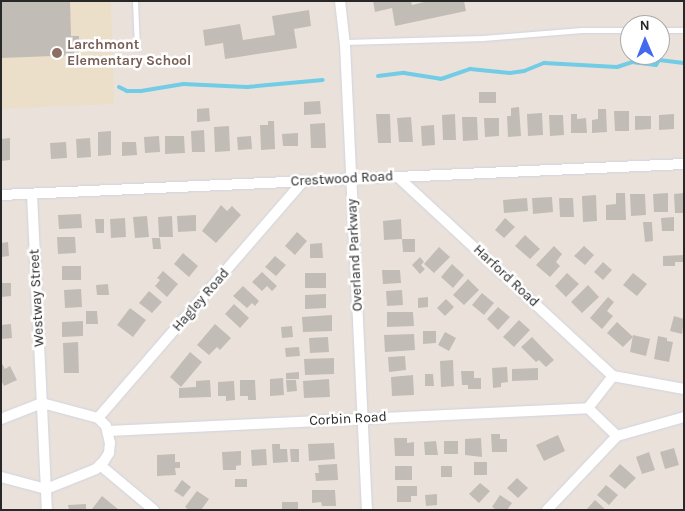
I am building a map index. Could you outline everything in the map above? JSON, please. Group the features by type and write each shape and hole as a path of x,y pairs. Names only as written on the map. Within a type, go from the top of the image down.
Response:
{"street":[{"name":"Overland Parkway","path":"340,1 344,42 367,510"},
{"name":"Crestwood Road","path":"1,195 684,164"},
{"name":"Harford Road","path":"398,177 613,376"},
{"name":"Hagley Road","path":"98,418 304,181"},
{"name":"Westway Street","path":"32,194 47,510"},
{"path":"617,436 588,408 613,376 684,389"},
{"path":"1,419 42,403 98,418 108,430 109,453 96,469 46,489 1,477"},
{"name":"Corbin Road","path":"108,430 588,408"},
{"path":"547,510 617,436 684,417"},
{"path":"100,465 154,510"}],"lane":[{"path":"135,1 137,48"},
{"path":"344,42 483,38 582,30 620,30"},
{"path":"670,30 684,30"}],"shaded area":[{"name":"Larchmont Elementary School","path":"1,1 111,1 114,104 1,109"}],"building":[{"path":"1,1 70,1 71,36 79,36 79,55 1,58"},
{"path":"373,1 411,1 412,5 428,1 464,1 466,11 395,26 392,8 375,12"},
{"path":"309,10 311,26 294,29 297,48 225,59 223,43 205,46 203,30 240,24 243,40 275,35 272,16"},
{"path":"479,92 496,92 496,103 479,103"},
{"path":"320,101 321,114 304,115 304,102"},
{"path":"519,107 521,136 508,137 507,116 511,116 511,108"},
{"path":"209,108 210,121 197,122 197,109"},
{"path":"598,109 606,109 607,132 592,133 592,120 598,119"},
{"path":"614,111 629,111 629,131 615,131"},
{"path":"542,113 543,135 528,136 527,114"},
{"path":"376,114 390,114 391,143 378,143"},
{"path":"455,114 456,140 443,140 442,115"},
{"path":"571,114 577,114 577,119 586,118 587,133 571,133"},
{"path":"674,114 674,129 659,130 659,115"},
{"path":"549,115 563,115 564,135 550,136"},
{"path":"635,116 651,116 651,129 635,130"},
{"path":"411,117 413,142 399,142 397,118"},
{"path":"462,117 477,117 478,140 463,141"},
{"path":"484,118 499,118 499,136 485,137"},
{"path":"268,121 274,121 275,149 261,150 260,125 268,125"},
{"path":"325,123 326,148 311,148 310,124"},
{"path":"434,125 435,145 422,146 421,126"},
{"path":"229,126 230,151 215,152 214,127"},
{"path":"204,130 205,152 192,152 191,131"},
{"path":"111,131 111,155 98,156 98,132"},
{"path":"298,133 298,146 283,146 282,134"},
{"path":"159,136 160,152 145,153 144,137"},
{"path":"165,136 184,136 185,153 165,154"},
{"path":"251,136 252,149 238,150 237,137"},
{"path":"10,138 10,160 1,161 1,139"},
{"path":"90,138 91,157 77,158 76,139"},
{"path":"66,142 67,158 51,159 50,143"},
{"path":"122,142 136,142 137,155 122,156"},
{"path":"616,193 625,193 626,220 606,220 606,205 616,204"},
{"path":"668,193 668,212 654,212 653,194"},
{"path":"684,193 684,213 675,213 674,194"},
{"path":"630,194 645,194 646,215 631,216"},
{"path":"596,195 597,221 583,222 582,196"},
{"path":"552,197 553,212 533,214 532,198"},
{"path":"527,198 528,211 504,213 503,200"},
{"path":"559,198 573,198 574,217 560,217"},
{"path":"221,205 227,211 232,206 241,215 216,243 202,231"},
{"path":"81,214 82,228 59,229 58,215"},
{"path":"196,215 196,231 178,232 177,216"},
{"path":"147,216 149,237 135,238 133,217"},
{"path":"172,216 173,237 159,237 158,217"},
{"path":"674,217 674,231 662,231 661,218"},
{"path":"125,218 126,237 111,238 110,219"},
{"path":"505,218 515,227 504,238 495,230"},
{"path":"95,219 104,219 104,233 96,233"},
{"path":"401,219 402,239 384,240 383,221"},
{"path":"643,222 652,222 653,241 645,242"},
{"path":"297,232 307,241 295,255 285,246"},
{"path":"525,235 540,249 530,259 515,246"},
{"path":"57,237 75,237 76,253 58,254"},
{"path":"152,238 160,238 161,249 153,249"},
{"path":"402,239 415,239 415,252 403,252"},
{"path":"8,242 9,256 1,257 1,243"},
{"path":"322,243 323,258 310,258 310,244"},
{"path":"554,246 562,254 556,262 560,266 550,277 536,265"},
{"path":"584,246 594,255 585,265 574,256"},
{"path":"439,247 450,257 434,273 424,264"},
{"path":"183,253 198,266 189,277 174,264"},
{"path":"684,255 684,262 675,262 675,266 663,266 663,256"},
{"path":"275,256 286,265 276,276 265,267"},
{"path":"420,257 424,262 421,265 425,269 420,274 412,265"},
{"path":"603,262 612,270 603,280 594,272"},
{"path":"452,264 464,275 453,288 441,277"},
{"path":"62,266 81,266 81,280 62,280"},
{"path":"382,270 400,270 401,283 383,284"},
{"path":"163,271 178,284 167,297 155,286 160,280 157,278"},
{"path":"262,272 277,286 272,291 267,286 262,291 252,282"},
{"path":"305,273 326,273 326,288 305,288"},
{"path":"567,273 579,284 566,297 555,286"},
{"path":"633,273 647,284 637,296 623,285"},
{"path":"468,279 479,290 464,305 453,295"},
{"path":"1,283 11,283 11,296 1,297"},
{"path":"108,284 109,295 97,295 96,285"},
{"path":"588,285 599,297 582,313 571,302"},
{"path":"243,286 259,301 255,306 252,303 247,308 233,296"},
{"path":"81,289 82,307 65,308 64,290"},
{"path":"402,290 403,305 387,306 386,291"},
{"path":"149,291 162,302 152,313 139,303"},
{"path":"482,293 494,303 484,315 472,305"},
{"path":"326,294 326,308 305,309 305,295"},
{"path":"428,297 428,307 418,308 418,298"},
{"path":"608,297 614,302 607,311 613,316 602,329 590,318"},
{"path":"446,299 454,307 445,316 437,308"},
{"path":"234,304 249,318 240,328 225,314"},
{"path":"498,307 510,317 498,330 487,319"},
{"path":"130,308 146,320 133,337 117,325"},
{"path":"86,311 97,311 98,324 86,324"},
{"path":"387,312 413,312 414,326 387,327"},
{"path":"332,315 332,331 303,332 302,317"},
{"path":"674,316 684,319 682,334 670,331"},
{"path":"519,320 530,330 514,347 503,337"},
{"path":"83,321 83,336 62,337 62,322"},
{"path":"617,322 633,337 623,347 607,333"},
{"path":"11,324 12,338 1,339 1,325"},
{"path":"215,324 231,338 220,350 217,347 209,355 197,345"},
{"path":"292,326 293,337 282,338 281,327"},
{"path":"423,331 436,331 436,343 423,344"},
{"path":"445,332 456,338 449,351 438,345"},
{"path":"414,334 415,350 385,352 384,335"},
{"path":"633,335 650,339 646,356 630,352"},
{"path":"658,336 673,342 669,362 654,359"},
{"path":"328,337 329,352 310,353 309,338"},
{"path":"532,337 554,360 546,367 539,360 536,362 521,347"},
{"path":"78,342 79,373 64,373 63,343"},
{"path":"299,347 300,356 286,357 285,348"},
{"path":"190,352 202,362 181,387 170,377"},
{"path":"405,356 406,370 389,372 388,357"},
{"path":"334,358 334,374 305,375 304,359"},
{"path":"453,360 454,386 441,387 440,361"},
{"path":"1,362 5,369 10,366 17,380 4,386 1,380"},
{"path":"507,367 508,382 501,383 501,387 493,388 492,368"},
{"path":"538,368 538,380 512,381 512,369"},
{"path":"461,371 474,371 474,378 481,378 481,389 468,389 468,385 462,385"},
{"path":"299,372 299,379 286,379 286,373"},
{"path":"425,374 433,374 434,386 425,386"},
{"path":"413,375 414,395 392,396 391,377"},
{"path":"283,378 284,395 270,396 270,379"},
{"path":"329,379 330,397 304,398 303,381"},
{"path":"210,380 211,397 179,398 179,388 196,387 196,381"},
{"path":"240,380 255,380 256,400 248,400 248,396 240,396"},
{"path":"286,380 296,380 297,391 287,392"},
{"path":"234,381 235,400 226,401 226,396 218,396 218,382"},
{"path":"491,434 500,434 500,439 507,439 507,452 492,452"},
{"path":"558,435 565,451 544,461 536,445"},
{"path":"394,438 407,438 407,443 414,442 414,456 395,456"},
{"path":"481,438 482,457 465,455 465,439"},
{"path":"436,441 438,455 425,455 424,442"},
{"path":"444,441 458,441 458,454 444,454"},
{"path":"334,443 335,459 309,461 308,444"},
{"path":"272,444 280,444 280,449 287,449 288,462 273,463"},
{"path":"674,448 679,465 665,469 660,452"},
{"path":"266,449 267,465 252,466 251,450"},
{"path":"290,449 299,449 299,462 291,462"},
{"path":"241,451 241,465 236,466 236,470 223,470 222,452"},
{"path":"649,452 655,470 642,474 636,457"},
{"path":"175,454 175,462 180,462 180,468 175,468 176,475 157,476 157,455"},
{"path":"474,462 487,462 487,475 474,475"},
{"path":"337,464 338,480 316,481 315,473 319,473 318,465"},
{"path":"620,464 636,478 625,489 609,476"},
{"path":"395,466 412,466 412,480 395,480"},
{"path":"441,466 452,466 452,477 441,477"},
{"path":"517,478 528,488 518,498 507,488"},
{"path":"235,479 247,479 247,487 235,487"},
{"path":"182,480 191,487 183,497 174,491"},
{"path":"480,483 490,491 479,503 469,494"},
{"path":"606,485 618,495 609,505 597,495"},
{"path":"397,486 417,486 417,496 411,496 411,502 397,502"},
{"path":"312,490 335,490 336,506 322,506 321,502 312,503"},
{"path":"197,491 209,499 201,510 189,510 185,507"},
{"path":"437,494 437,505 426,506 425,495"},
{"path":"500,495 512,503 507,510 497,510 492,507"},
{"path":"102,496 119,510 92,509"},
{"path":"595,500 606,510 586,510"},
{"path":"282,502 298,502 298,510 282,510"},
{"path":"86,504 86,510 69,510 68,505"}],"waterway":[{"path":"378,76 404,73 441,79 470,69 510,73 524,71 544,63 617,67 632,62 656,65 659,60 684,63"},
{"path":"119,87 127,91 141,91 183,84 247,87 323,80"}],"place":[{"name":"Larchmont Elementary School","path":"57,53"}]}
